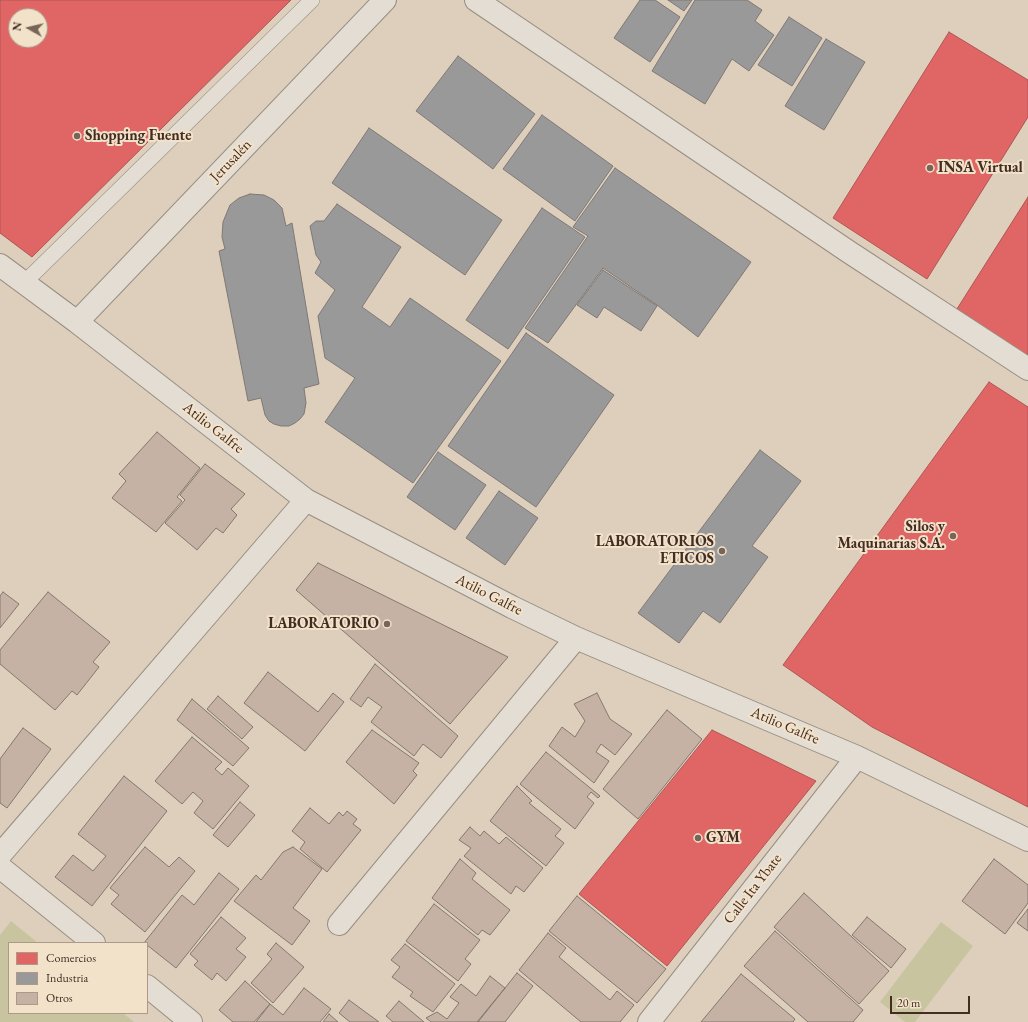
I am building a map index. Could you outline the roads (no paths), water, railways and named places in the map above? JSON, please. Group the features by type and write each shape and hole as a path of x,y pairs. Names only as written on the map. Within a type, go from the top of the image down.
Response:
{"street":[{"name":"Jerusalén","path":"77,322 385,0"},
{"path":"476,0 842,247 1028,369"},
{"name":"Atilio Galfre","path":"0,265 77,322 306,500 506,604 576,638 857,757 1028,840"},
{"path":"0,855 306,500"},
{"path":"338,924 576,638"},
{"name":"Calle Ita Ybate","path":"649,1022 857,757"},
{"path":"0,867 93,942"},
{"path":"148,987 191,1022"}],"lane":[{"path":"24,283 312,0"}],"place":[{"name":"Shopping Fuente","path":"77,136"},
{"name":"INSA Virtual","path":"930,168"},
{"name":"Silos y Maquinarias S.A.","path":"953,536"},
{"name":"LABORATORIOS ETICOS","path":"722,551"},
{"name":"LABORATORIO","path":"387,624"},
{"name":"GYM","path":"698,838"}]}
